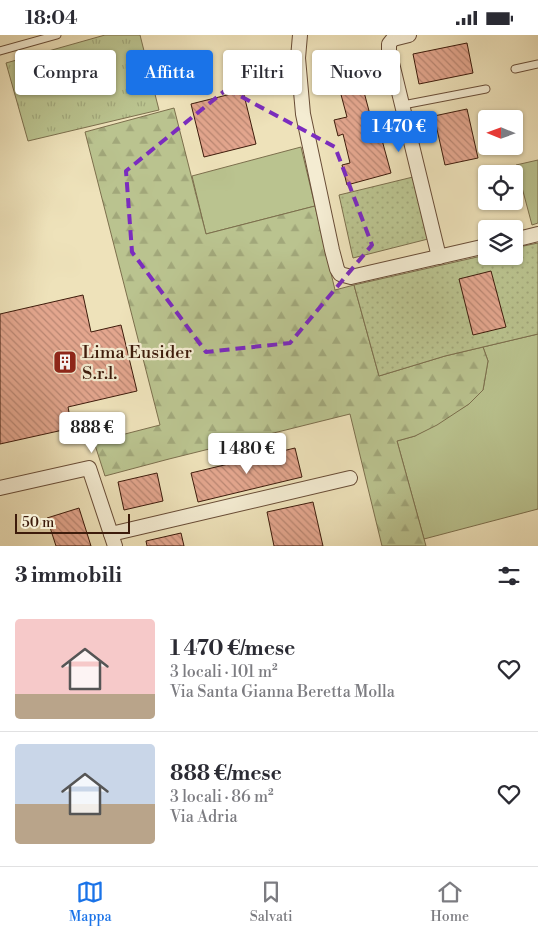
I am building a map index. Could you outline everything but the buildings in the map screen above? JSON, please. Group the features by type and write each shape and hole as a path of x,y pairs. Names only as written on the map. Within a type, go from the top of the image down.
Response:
{"street":[{"path":"300,35 298,58 303,114 337,269 342,276 351,277 478,248"},
{"path":"409,35 393,39 389,44 439,257"},
{"path":"523,238 538,234"},
{"path":"0,488 89,468 113,540 350,478"}],"lane":[{"path":"0,51 58,35"},
{"path":"515,69 538,64"},
{"path":"403,105 486,89"}],"highlighted area":[{"path":"227,89 335,147 372,245 290,343 206,352 132,252 126,171"}],"green space":[{"path":"105,35 140,35 144,50 126,50 126,95 155,95 159,110 28,141 15,95 116,95 116,50 52,50"},
{"path":"15,60 15,95 6,63"},
{"path":"174,108 206,234 315,206 335,290 354,285 379,376 445,356 483,347 488,361 483,390 469,404 437,425 415,436 397,441 426,546 382,546 350,414 105,476 94,442 160,425 85,132"},
{"path":"301,147 315,206 206,234 192,176"},
{"path":"538,160 538,223 532,225 523,191 523,165 516,165"},
{"path":"413,177 428,239 353,258 339,195"},
{"path":"538,243 538,334 445,356 379,376 354,285 478,257 478,265 523,265 523,246"},
{"path":"538,334 538,509 424,539 397,441 415,436 469,404 483,390 488,361 483,347"}],"place":[{"name":"Lima Eusider S.r.l.","path":"65,362"}]}
